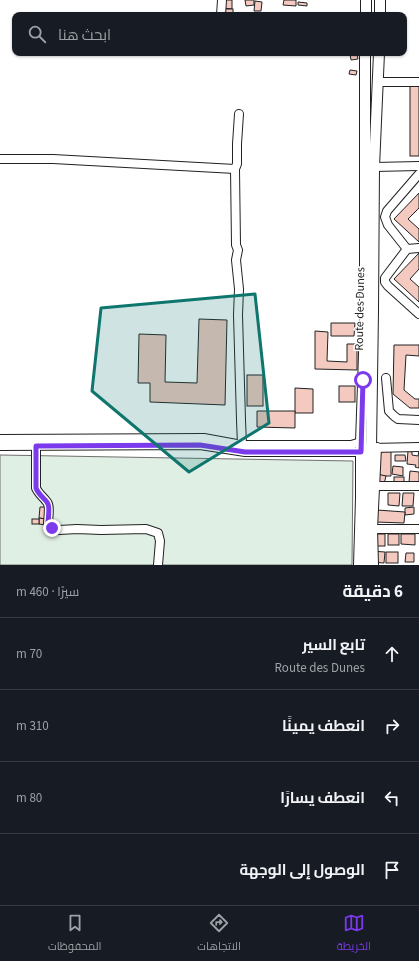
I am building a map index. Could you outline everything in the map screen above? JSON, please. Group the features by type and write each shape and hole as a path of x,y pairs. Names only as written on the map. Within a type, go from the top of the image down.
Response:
{"main road":[{"path":"366,0 366,12"},
{"path":"380,0 380,12"},
{"name":"Route des Dunes","path":"359,565 365,318 365,56"},
{"name":"Route des Dunes","path":"366,565 374,447 374,167 379,56"}],"street":[{"path":"222,0 222,12"},
{"path":"378,82 419,82"},
{"path":"239,114 237,164 235,169 236,245 238,250 236,260 239,289 238,315 242,445"},
{"path":"0,159 53,159 235,169"},
{"path":"374,167 419,166"},
{"path":"407,249 388,225 386,217 387,211 419,174"},
{"path":"419,248 407,249 385,278 388,286 419,314"},
{"path":"386,378 389,410 398,419 419,420"},
{"path":"0,439 204,438 242,445 351,445 361,447"},
{"path":"0,446 200,445 245,452 361,447"},
{"path":"36,446 36,488 38,493 46,500 48,505 48,524 52,528 59,530 77,528 102,530 146,529 158,533 160,541 158,565"},
{"path":"374,565 374,447 419,448"},
{"path":"375,486 419,486"},
{"path":"373,529 419,529"}],"highlighted area":[{"path":"255,294 269,423 189,472 92,391 101,308"}],"green space":[{"path":"0,455 353,461 352,565 0,565"}],"building":[{"path":"223,0 232,0 232,9 223,8"},
{"path":"245,0 254,0 254,5 246,6"},
{"path":"284,0 296,0 296,6 283,5"},
{"path":"255,1 262,2 261,11 254,11"},
{"path":"298,2 307,3 307,6 298,5"},
{"path":"223,9 233,9 233,12 223,12"},
{"path":"350,56 357,56 358,59 351,60"},
{"path":"350,70 357,71 356,75 349,74"},
{"path":"410,85 419,85 419,156 410,156"},
{"path":"419,193 419,208 408,219 419,229 419,242 394,219"},
{"path":"419,253 419,269 410,279 419,287 419,302 394,279"},
{"path":"199,319 227,320 225,405 150,402 150,383 138,383 139,334 166,335 165,382 197,383"},
{"path":"331,323 355,323 354,336 331,336"},
{"path":"315,331 328,332 327,361 347,362 347,344 357,344 357,370 315,369"},
{"path":"394,345 419,345 419,356 406,355 404,390 415,399 419,399 419,408 410,408 393,394"},
{"path":"247,375 263,375 263,406 247,406"},
{"path":"339,386 355,386 355,402 339,402"},
{"path":"295,388 313,389 313,413 295,413"},
{"path":"257,411 295,411 295,428 257,427"},
{"path":"379,450 391,450 391,476 378,476"},
{"path":"408,451 412,452 412,455 418,456 419,451 419,468 415,467 416,465 407,464"},
{"path":"395,455 405,455 406,461 395,461"},
{"path":"393,466 403,467 403,476 392,474"},
{"path":"410,471 419,472 419,483 409,482"},
{"path":"377,474 386,476 384,484 375,483"},
{"path":"394,477 404,477 404,483 394,483"},
{"path":"388,493 400,493 399,506 388,505"},
{"path":"403,493 414,493 413,506 402,506"},
{"path":"40,507 46,507 46,519 39,518"},
{"path":"414,507 414,514 405,515 405,508"},
{"path":"377,510 405,512 404,523 376,522"},
{"path":"39,518 46,519 45,525 39,524"},
{"path":"32,519 39,519 39,524 32,524"},
{"path":"372,534 385,534 385,546 372,546"},
{"path":"388,534 399,534 399,545 388,545"},
{"path":"401,534 415,534 415,545 401,544"},
{"path":"371,551 385,552 384,563 370,562"},
{"path":"386,552 398,552 398,563 386,563"},
{"path":"406,553 414,553 414,562 405,562"}],"route":[{"path":"52,528 48,524 48,505 46,500 38,493 36,488 36,446 200,445 245,452 361,452 363,380"}]}
